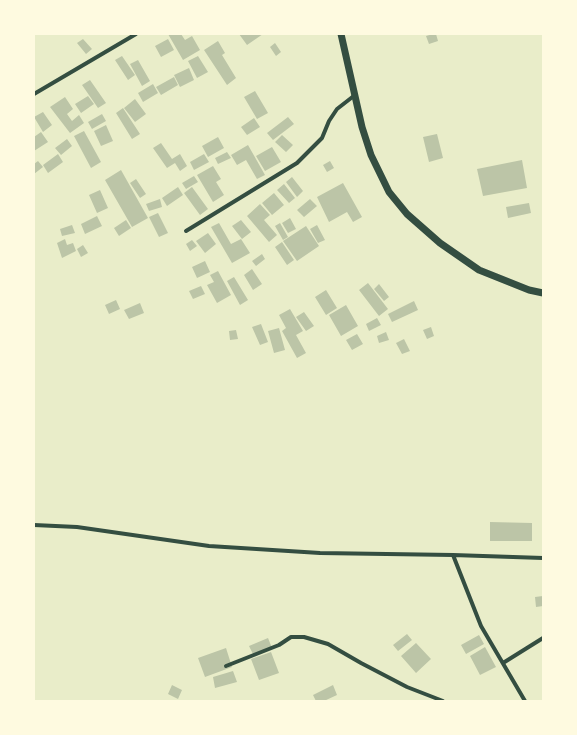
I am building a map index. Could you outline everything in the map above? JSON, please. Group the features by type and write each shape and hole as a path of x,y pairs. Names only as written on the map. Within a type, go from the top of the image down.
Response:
{"street":[{"path":"34,94 136,34"},
{"path":"341,34 362,127 371,155 389,192 407,214 440,243 479,270 529,290 543,293"},
{"path":"186,231 297,163 322,138 329,120 337,109 355,95"},
{"path":"34,525 77,527 209,546 320,553 543,558"},
{"path":"453,555 481,626 525,701"},
{"path":"226,666 279,645 291,637 304,637 328,644 407,687 443,701"},
{"path":"502,663 543,638"}],"building":[{"path":"168,34 181,34 185,40 192,36 200,50 183,60"},
{"path":"239,34 263,34 247,45"},
{"path":"436,34 438,41 429,44 426,36"},
{"path":"83,39 92,49 86,54 77,43"},
{"path":"168,39 174,50 161,57 155,46"},
{"path":"218,41 225,53 222,55 236,78 227,85 204,50"},
{"path":"275,43 281,52 276,56 270,47"},
{"path":"122,56 135,75 128,80 115,60"},
{"path":"198,56 208,72 197,78 188,61"},
{"path":"138,60 150,81 142,86 130,64"},
{"path":"189,68 194,80 180,87 174,75"},
{"path":"174,77 178,85 161,95 156,87"},
{"path":"90,80 106,103 98,108 82,85"},
{"path":"153,84 158,93 143,102 138,93"},
{"path":"255,91 268,113 257,119 244,97"},
{"path":"88,96 94,104 81,113 75,104"},
{"path":"65,97 73,109 67,114 72,121 79,115 84,123 70,133 50,107"},
{"path":"135,99 146,114 135,122 124,108"},
{"path":"123,108 140,134 132,139 116,113"},
{"path":"43,112 52,125 43,132 34,117"},
{"path":"102,114 106,121 92,129 88,122"},
{"path":"288,117 294,124 273,140 267,133"},
{"path":"254,118 260,127 247,135 241,127"},
{"path":"106,125 113,141 101,146 94,131"},
{"path":"84,131 101,162 91,168 74,136"},
{"path":"41,132 48,142 34,151 34,137"},
{"path":"437,134 443,158 429,162 423,137"},
{"path":"282,135 293,145 286,152 275,142"},
{"path":"218,137 224,148 208,157 202,146"},
{"path":"67,139 72,146 61,155 55,148"},
{"path":"161,143 172,159 180,154 187,166 180,171 175,163 167,168 153,148"},
{"path":"248,145 265,175 257,179 246,160 237,165 231,155"},
{"path":"272,147 281,162 265,171 256,156"},
{"path":"227,152 231,158 218,164 215,158"},
{"path":"58,154 63,162 48,173 43,165"},
{"path":"204,154 209,162 194,170 190,162"},
{"path":"522,160 527,188 483,196 477,169"},
{"path":"38,161 43,167 34,174 34,164"},
{"path":"330,161 334,168 327,172 323,165"},
{"path":"213,166 221,179 216,182 224,195 213,202 197,175"},
{"path":"121,170 148,218 132,227 105,180"},
{"path":"194,176 198,182 186,189 182,183"},
{"path":"292,177 303,191 297,197 286,182"},
{"path":"136,179 146,194 140,198 130,183"},
{"path":"343,183 362,217 353,222 347,212 329,222 317,197"},
{"path":"284,184 295,198 289,203 277,190"},
{"path":"178,187 183,195 167,206 162,198"},
{"path":"192,187 208,209 200,215 184,193"},
{"path":"100,190 108,208 97,213 89,195"},
{"path":"274,193 284,205 272,215 262,203"},
{"path":"160,199 162,207 149,211 146,204"},
{"path":"310,199 317,206 304,217 297,210"},
{"path":"529,203 531,213 508,218 506,207"},
{"path":"260,204 270,215 264,220 277,235 269,242 247,216"},
{"path":"158,213 168,233 159,237 149,217"},
{"path":"97,216 102,226 85,234 81,224"},
{"path":"290,218 296,229 288,233 282,223"},
{"path":"126,220 131,228 119,236 114,228"},
{"path":"241,220 251,232 242,239 232,226"},
{"path":"219,223 231,244 241,239 250,253 232,263 211,227"},
{"path":"280,223 288,237 283,240 275,226"},
{"path":"72,225 75,233 62,236 60,229"},
{"path":"317,225 325,240 318,243 310,229"},
{"path":"306,226 319,246 297,261 283,241"},
{"path":"208,233 216,244 205,253 196,241"},
{"path":"65,239 67,245 73,243 76,251 62,258 57,243"},
{"path":"192,240 197,246 190,251 186,244"},
{"path":"282,242 294,260 287,265 275,247"},
{"path":"83,245 88,253 81,257 77,249"},
{"path":"262,254 265,259 256,266 252,261"},
{"path":"205,261 210,272 197,278 192,267"},
{"path":"252,269 262,284 253,290 244,275"},
{"path":"218,271 231,295 217,303 207,285 214,282 210,275"},
{"path":"234,277 248,300 240,305 227,281"},
{"path":"368,283 388,309 379,316 359,290"},
{"path":"379,284 389,297 384,301 374,289"},
{"path":"201,286 205,294 193,299 189,291"},
{"path":"326,290 337,308 326,315 315,297"},
{"path":"116,300 120,309 109,314 105,305"},
{"path":"414,301 418,310 392,322 388,314"},
{"path":"140,303 144,313 129,319 124,310"},
{"path":"346,305 358,326 341,336 329,315"},
{"path":"290,309 303,331 296,335 306,353 297,358 282,331 286,328 279,315"},
{"path":"304,312 314,326 306,331 296,317"},
{"path":"377,318 381,325 369,331 366,324"},
{"path":"261,324 268,342 260,345 252,327"},
{"path":"431,327 434,336 427,339 423,330"},
{"path":"279,328 285,350 274,353 268,331"},
{"path":"236,330 238,339 230,340 229,331"},
{"path":"386,332 389,340 379,343 377,336"},
{"path":"357,334 363,344 352,350 346,340"},
{"path":"404,339 410,351 402,354 396,343"},
{"path":"490,522 532,523 532,541 490,541"},
{"path":"543,596 543,606 536,607 535,597"},
{"path":"407,634 412,640 398,651 393,645"},
{"path":"479,635 484,644 466,654 461,645"},
{"path":"268,638 272,648 254,656 249,646"},
{"path":"416,643 431,659 416,673 401,656"},
{"path":"485,647 496,667 480,675 470,656"},
{"path":"226,648 232,667 205,677 198,658"},
{"path":"271,652 279,673 259,680 251,659"},
{"path":"233,671 237,682 215,688 213,677"},
{"path":"172,685 182,690 178,699 168,694"},
{"path":"333,685 337,695 324,701 316,701 313,695"}]}
